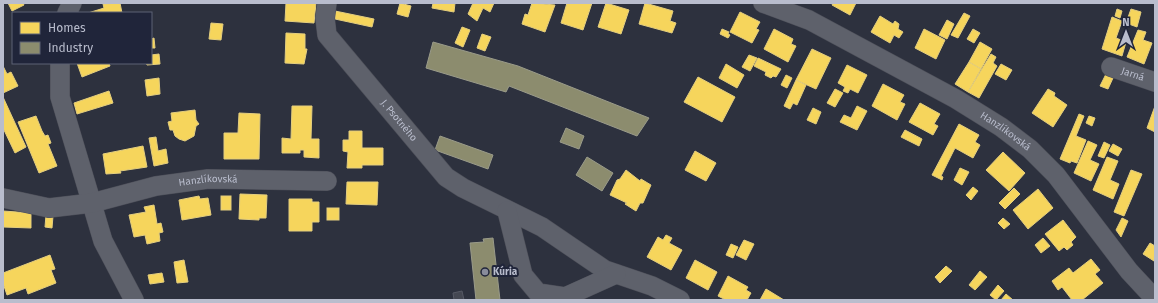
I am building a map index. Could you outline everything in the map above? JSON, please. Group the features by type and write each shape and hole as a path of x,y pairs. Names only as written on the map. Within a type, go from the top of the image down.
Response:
{"street":[{"path":"68,12 72,3"},
{"name":"J. Psotného","path":"327,3 325,18 327,35 446,177 463,188 542,228 605,270 652,286 680,300"},
{"name":"Hanzlíkovská","path":"763,3 809,20"},
{"name":"Hanzlíkovská","path":"775,3 956,99 1001,127 1030,149 1056,175 1150,299"},
{"path":"60,64 60,98 102,241 134,300"},
{"name":"Jarná","path":"1111,68 1155,82"},
{"name":"Hanzlíkovská","path":"3,198 49,208 92,203 156,186 208,179 327,179"},
{"path":"507,211 523,275 538,293 566,297 616,274"}],"building: Homes":[{"path":"8,3 23,3 24,5 12,11"},
{"path":"120,3 122,12 91,12 104,8 103,4"},
{"path":"286,3 316,3 314,23 285,21"},
{"path":"400,3 411,6 408,17 397,14"},
{"path":"433,3 455,3 454,12 432,8"},
{"path":"473,3 494,3 490,12 483,8 477,21 468,14"},
{"path":"532,3 555,5 545,32 522,24 525,14 528,15"},
{"path":"567,3 592,3 583,30 561,23"},
{"path":"606,3 629,10 621,34 598,27"},
{"path":"645,3 673,11 670,21 676,23 672,33 639,24"},
{"path":"833,3 856,3 850,15 832,5"},
{"path":"1117,9 1122,11 1120,18 1115,16"},
{"path":"1131,9 1141,12 1137,27 1126,23"},
{"path":"335,11 374,19 372,27 335,19"},
{"path":"740,12 760,22 756,29 759,30 752,43 730,32"},
{"path":"964,13 970,16 958,38 951,35"},
{"path":"880,16 893,24 895,21 899,24 898,29 903,32 899,38 894,35 890,43 871,32"},
{"path":"1112,17 1122,21 1116,38 1126,42 1122,56 1102,49"},
{"path":"947,20 954,24 947,39 939,35"},
{"path":"211,23 223,24 221,40 209,39"},
{"path":"462,27 470,30 463,47 455,43"},
{"path":"722,29 729,32 728,34 730,35 728,38 720,34"},
{"path":"774,29 793,39 791,44 796,46 788,62 764,49"},
{"path":"924,29 945,40 936,59 915,48"},
{"path":"973,29 980,33 974,43 967,39"},
{"path":"1138,30 1146,32 1143,40 1152,43 1144,64 1127,57"},
{"path":"286,33 305,34 305,49 307,49 304,64 285,63"},
{"path":"482,34 491,37 485,51 477,48"},
{"path":"154,38 155,48 152,48 152,39"},
{"path":"980,42 992,49 981,69 969,62"},
{"path":"812,49 831,58 816,89 796,80"},
{"path":"159,54 160,64 147,65 152,64 152,55"},
{"path":"991,54 996,57 993,63 997,66 979,98 968,92"},
{"path":"749,55 757,58 750,71 742,67"},
{"path":"758,58 781,69 776,77 773,76 771,78 765,75 766,72 754,66"},
{"path":"969,62 981,69 968,92 955,84"},
{"path":"77,64 109,64 110,66 82,77"},
{"path":"726,64 744,75 737,88 719,78"},
{"path":"1001,64 1012,70 1006,80 995,74"},
{"path":"847,65 867,75 858,93 850,89 848,93 843,91 845,87 838,83"},
{"path":"3,66 7,74 11,72 18,86 3,93"},
{"path":"1106,74 1113,78 1108,89 1100,86"},
{"path":"786,75 792,78 787,88 781,85"},
{"path":"698,77 735,97 722,122 684,102"},
{"path":"159,78 160,94 147,96 145,80"},
{"path":"796,80 806,85 797,105 793,103 790,109 784,106"},
{"path":"883,84 904,95 900,102 905,104 897,120 872,106"},
{"path":"835,89 843,93 835,107 827,103"},
{"path":"1048,89 1055,93 1054,96 1067,105 1053,127 1032,113"},
{"path":"109,91 113,103 77,114 74,103"},
{"path":"3,97 26,147 15,153 3,128"},
{"path":"920,103 940,114 934,124 938,126 933,135 909,122"},
{"path":"292,106 312,106 311,139 319,139 319,158 304,157 304,150 300,150 300,153 282,153 282,138 291,139"},
{"path":"857,106 867,111 857,130 840,122 844,115 851,118"},
{"path":"1155,106 1155,132 1147,128"},
{"path":"813,108 821,112 816,124 807,120"},
{"path":"195,110 196,120 199,124 196,126 194,136 185,141 179,139 175,136 173,130 170,130 168,122 172,121 171,113"},
{"path":"239,113 260,114 259,159 224,159 224,133 238,133"},
{"path":"1079,114 1084,116 1076,136 1086,140 1077,163 1071,161 1070,163 1060,159"},
{"path":"36,116 45,136 48,135 51,143 48,144 57,166 39,173 18,122"},
{"path":"1089,116 1095,118 1092,126 1086,123"},
{"path":"959,124 979,135 975,142 980,145 973,158 955,148 941,176 943,177 942,180 932,175"},
{"path":"905,130 922,139 919,146 901,137"},
{"path":"349,131 362,131 362,148 383,148 383,165 362,165 362,168 347,168 348,152 343,151 343,140 349,140"},
{"path":"156,137 158,151 166,149 168,163 154,166 149,138"},
{"path":"1088,141 1097,145 1090,160 1099,164 1091,181 1074,173"},
{"path":"1104,142 1110,145 1104,158 1098,156"},
{"path":"1113,144 1122,149 1118,156 1109,151"},
{"path":"143,146 147,167 120,171 121,173 106,174 103,154"},
{"path":"695,151 716,163 706,181 685,170"},
{"path":"1003,152 1025,173 1009,191 986,170"},
{"path":"1107,157 1118,161 1110,180 1119,184 1113,199 1093,190"},
{"path":"960,168 969,172 962,185 954,180"},
{"path":"626,170 640,181 641,179 651,185 643,203 640,203 636,211 625,204 627,203 610,195 617,180 620,179"},
{"path":"1131,170 1142,174 1124,216 1114,212"},
{"path":"347,182 378,182 377,205 346,204"},
{"path":"973,187 978,191 971,200 966,195"},
{"path":"1014,188 1020,194 1005,209 999,203"},
{"path":"1038,189 1053,208 1028,229 1013,210"},
{"path":"240,194 267,195 266,218 259,218 259,220 239,219"},
{"path":"199,196 200,199 208,198 211,215 182,220 179,200"},
{"path":"221,196 231,196 231,210 221,210"},
{"path":"289,199 312,199 312,202 319,202 319,222 312,222 312,231 289,231"},
{"path":"154,205 157,224 161,223 163,232 159,233 160,241 147,244 145,235 134,237 129,215 146,212 144,207"},
{"path":"327,208 339,208 339,220 327,220"},
{"path":"3,211 31,213 31,228 3,227"},
{"path":"46,215 53,216 52,228 45,227"},
{"path":"1003,218 1010,224 1004,229 998,223"},
{"path":"1122,218 1128,221 1121,237 1116,230"},
{"path":"1063,220 1076,237 1071,242 1073,245 1067,250 1064,247 1059,251 1045,234"},
{"path":"666,235 672,238 669,243 682,250 671,270 647,257 658,237 663,240"},
{"path":"1043,238 1050,246 1041,253 1035,245"},
{"path":"744,240 754,244 746,260 736,255"},
{"path":"1150,243 1155,246 1154,261 1143,254"},
{"path":"731,244 738,247 733,258 726,255"},
{"path":"50,255 55,269 51,270 56,283 28,294 26,288 7,295 3,283 3,273"},
{"path":"1091,259 1100,270 1095,274 1103,283 1082,300 1072,300 1062,287 1058,290 1052,281 1069,268 1073,273"},
{"path":"184,260 188,282 177,283 174,262"},
{"path":"695,260 717,272 708,290 686,278"},
{"path":"946,266 952,271 940,283 935,277"},
{"path":"980,271 987,277 975,290 969,285"},
{"path":"162,273 164,282 150,284 148,275"},
{"path":"728,276 748,287 746,290 751,293 747,300 726,300 718,296"},
{"path":"998,285 1004,291 996,300 990,295"},
{"path":"766,289 784,300 760,300"},
{"path":"1006,294 1013,300 1001,300"}],"building: Industry":[{"path":"433,42 518,66 649,118 637,136 509,86 506,92 426,68"},
{"path":"566,128 584,136 579,149 560,142"},
{"path":"440,136 493,155 488,169 435,150"},
{"path":"587,157 613,173 602,191 576,175"},
{"name":"Kúria","path":"493,238 500,300 476,300 470,243 484,242 483,239"}],"building: Other":[{"path":"462,291 464,300 454,300 453,293"}],"place":[{"name":"Kúria","path":"485,272"}]}
